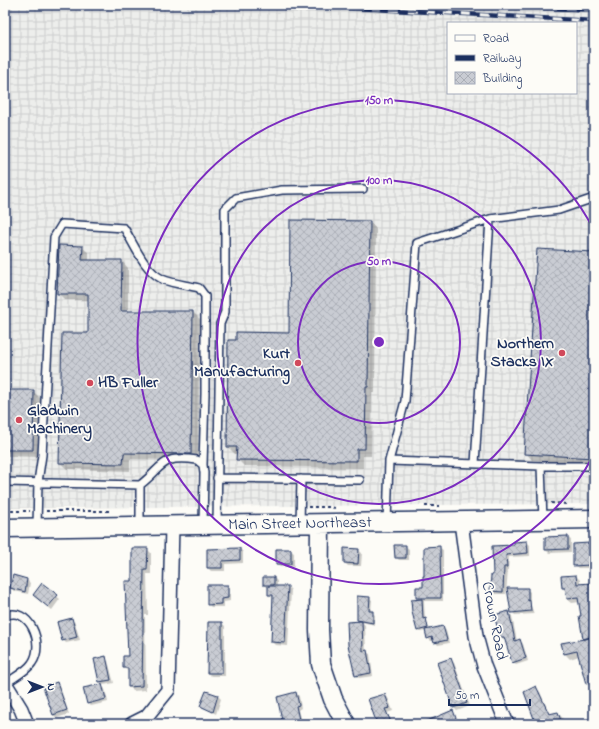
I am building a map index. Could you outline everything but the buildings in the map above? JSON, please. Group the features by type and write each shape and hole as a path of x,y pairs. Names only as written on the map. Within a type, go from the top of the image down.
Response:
{"street":[{"name":"Main Street Northeast","path":"5,528 543,521 594,519"},
{"name":"Crown Road","path":"461,522 476,636 484,666 507,724"},
{"path":"320,524 319,630 321,664 333,699 346,724"},
{"path":"132,724 146,717 168,690 172,526"},
{"path":"5,684 21,709 27,724"}],"lane":[{"path":"210,525 217,478 220,324 225,312 225,209 236,198 282,190 363,189"},
{"path":"387,523 389,461 405,401 416,244 490,219 559,210 594,198"},
{"path":"475,464 490,219"},
{"path":"37,527 38,482 42,455 54,237 62,224 124,228 149,268 161,278 199,288 205,296 206,394 203,466 210,525"},
{"path":"140,526 140,485 155,470 169,460 197,460 203,466"},
{"path":"389,461 541,466 594,466"},
{"path":"541,466 543,521"},
{"path":"217,478 360,480"},
{"path":"300,524 301,479"},
{"path":"5,482 140,485"},
{"path":"5,616 10,614 23,617 36,633 38,649 32,664 5,684"}],"shaded area":[{"path":"5,5 594,5 594,504 5,508"}],"railway":[{"path":"300,5 594,21"},
{"path":"494,5 594,10"}],"place":[{"name":"Northern Stacks IX","path":"562,353"},
{"name":"Kurt Manufacturing","path":"298,363"},
{"name":"HB Fuller","path":"90,383"},
{"name":"Gladwin Machinery","path":"19,420"}]}
